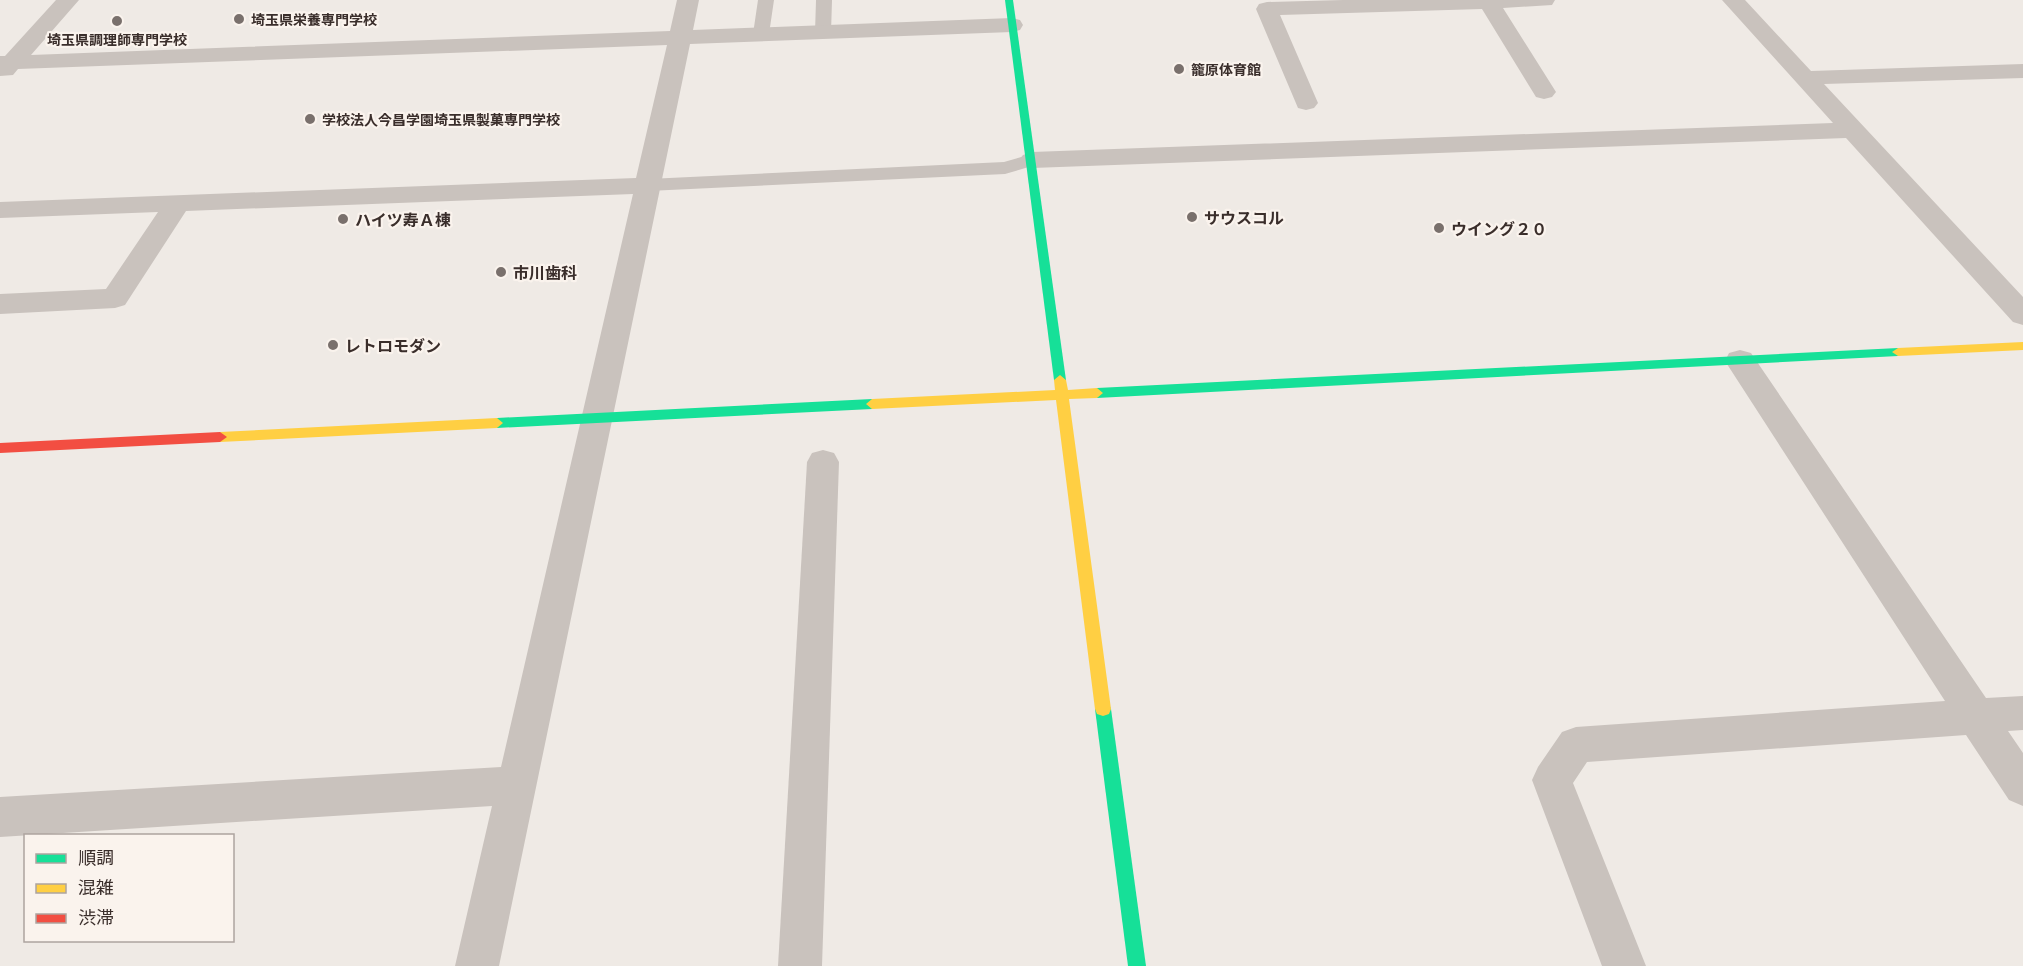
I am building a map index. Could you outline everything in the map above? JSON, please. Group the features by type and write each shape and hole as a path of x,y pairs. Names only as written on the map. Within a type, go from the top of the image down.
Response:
{"street":[{"path":"4,67 68,0"},
{"path":"477,966 688,0"},
{"path":"1009,0 1137,966"},
{"path":"1306,103 1267,9 1544,0"},
{"path":"1733,0 2023,315"},
{"path":"1489,2 1544,92"},
{"path":"4,67 680,37 1012,25"},
{"path":"1805,78 2023,71"},
{"path":"1032,160 1852,130"},
{"path":"0,210 648,185"},
{"path":"0,304 115,298 177,204"},
{"path":"0,448 2023,346"},
{"path":"1740,361 2023,787"},
{"path":"800,966 823,462"},
{"path":"1624,966 1552,780 1576,745 2023,713"},
{"path":"0,817 517,784"}],"lane":[{"path":"761,34 766,0"},
{"path":"823,32 824,0"},
{"path":"648,185 1005,168 1032,160"}],"traffic: fast":[{"path":"1009,0 1060,380"},
{"path":"1097,393 1898,352"},
{"path":"497,423 872,404"},
{"path":"1103,709 1137,966"}],"traffic: slow":[{"path":"1898,352 2023,346"},
{"path":"1060,380 1103,709"},
{"path":"872,404 1097,393"},
{"path":"220,437 497,423"}],"traffic: jam":[{"path":"0,448 220,437"}],"place":[{"name":"埼玉県栄養専門学校","path":"239,19"},
{"name":"埼玉県調理師専門学校","path":"117,21"},
{"name":"籠原体育館","path":"1179,69"},
{"name":"学校法人今昌学園埼玉県製菓専門学校","path":"310,119"},
{"name":"サウスコル","path":"1192,217"},
{"name":"ハイツ寿Ａ棟","path":"343,219"},
{"name":"ウイング２０","path":"1439,228"},
{"name":"市川歯科","path":"501,272"},
{"name":"レトロモダン","path":"333,345"}]}
